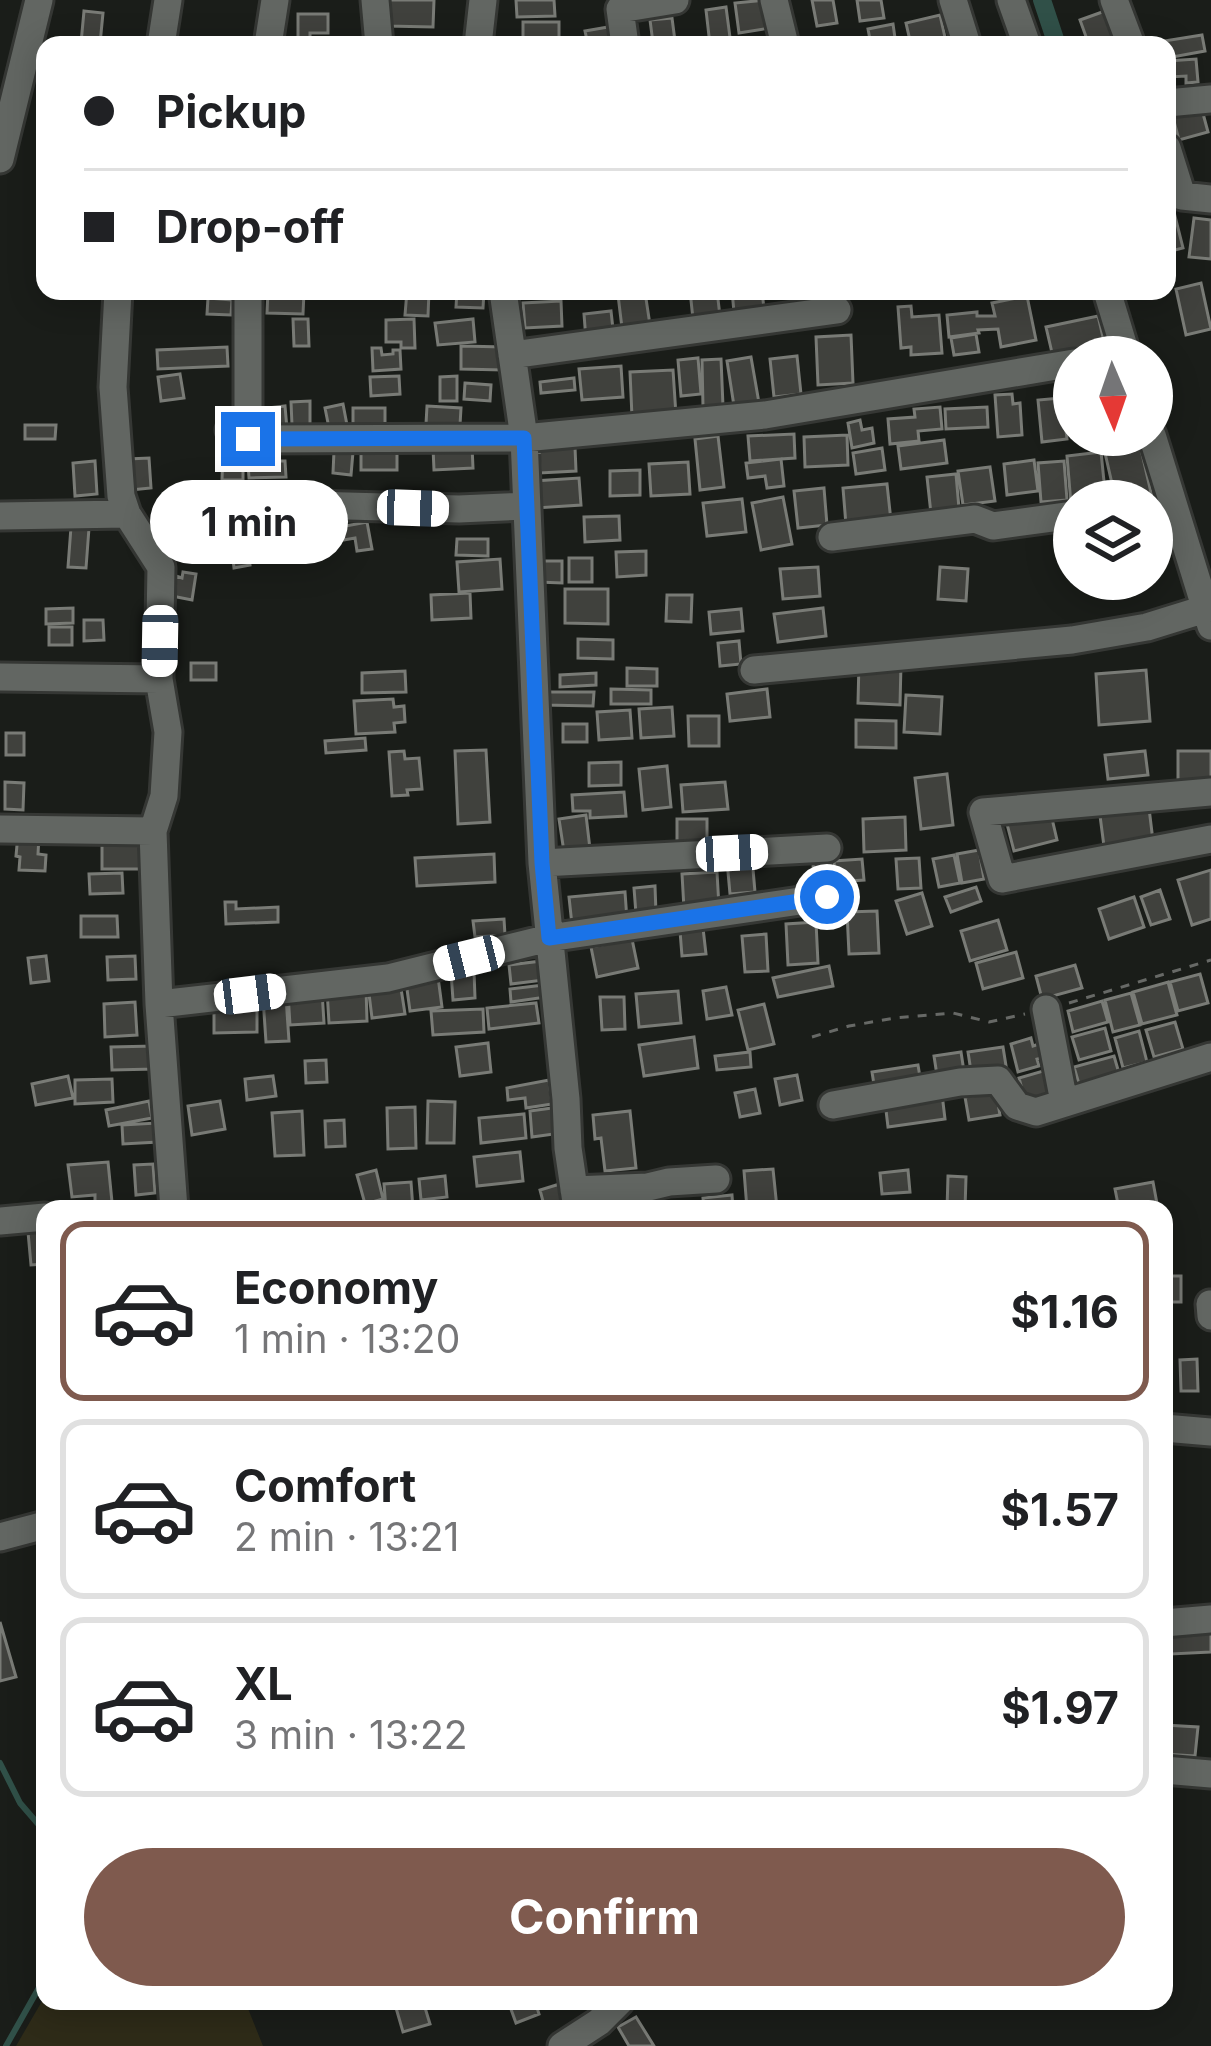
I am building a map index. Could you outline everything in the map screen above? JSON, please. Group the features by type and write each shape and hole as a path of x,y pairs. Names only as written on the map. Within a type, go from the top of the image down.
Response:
{"street":[{"path":"0,159 39,0"},
{"path":"162,36 168,0"},
{"path":"269,36 275,0"},
{"path":"375,0 378,36"},
{"path":"479,36 483,0"},
{"path":"624,36 620,9 676,0"},
{"path":"774,0 782,36"},
{"path":"953,0 964,36"},
{"path":"1011,0 1024,36"},
{"path":"1114,0 1128,36"},
{"path":"1176,102 1211,99"},
{"path":"1176,177 1182,196 1211,199"},
{"path":"117,300 112,387 121,496 127,514 161,567 159,679 168,732 164,796 153,831 158,1004 173,1200"},
{"path":"247,300 239,434 524,438 766,415 1053,367"},
{"path":"504,300 524,438 542,863 576,1199 669,1182 716,1179"},
{"path":"1109,300 1116,336"},
{"path":"512,355 837,310"},
{"path":"232,503 459,509 525,506"},
{"path":"0,516 127,514"},
{"path":"832,537 975,519 993,526 1053,518"},
{"path":"754,670 1072,640 1208,618 1173,530"},
{"path":"0,677 159,679"},
{"path":"1211,792 982,812 1002,879 1211,839"},
{"path":"0,829 153,831"},
{"path":"542,863 827,848"},
{"path":"158,1004 388,978 549,938 827,897"},
{"path":"1046,1010 1064,1102"},
{"path":"833,1106 960,1082 998,1080 1017,1106 1036,1112 1211,1057"},
{"path":"0,1221 36,1217"},
{"path":"1210,1304 1211,1316"},
{"path":"1173,1429 1211,1432"},
{"path":"0,1537 36,1527"},
{"path":"1173,1621 1211,1619"},
{"path":"1173,1771 1211,1774"},
{"path":"562,2046 611,2010"}],"path":[{"path":"812,1037 848,1026 952,1013 989,1022 1046,1010 1211,960"}],"shaded area":[{"path":"37,2010 249,2010 263,2046 16,2046"}],"building":[{"path":"387,0 434,0 433,27 387,26"},
{"path":"516,0 554,0 555,16 517,17"},
{"path":"766,0 770,28 739,33 735,3"},
{"path":"812,0 833,0 837,23 817,26"},
{"path":"857,0 881,0 884,18 860,21"},
{"path":"726,7 730,36 709,36 706,10"},
{"path":"84,11 103,13 101,36 82,36"},
{"path":"1105,11 1113,36 1086,36 1080,20"},
{"path":"298,14 328,14 328,33 298,36"},
{"path":"940,15 945,36 909,36 906,23"},
{"path":"672,18 674,36 652,36 650,20"},
{"path":"523,22 559,22 559,36 523,36"},
{"path":"893,24 895,36 869,36 868,29"},
{"path":"608,27 610,36 586,36 585,31"},
{"path":"1202,35 1205,51 1176,56 1176,39"},
{"path":"1196,59 1198,82 1186,83 1186,76 1176,77 1176,60"},
{"path":"1201,106 1208,132 1179,140 1176,113"},
{"path":"1194,218 1211,220 1211,259 1189,257"},
{"path":"1176,220 1183,248 1176,250"},
{"path":"1201,283 1211,329 1186,335 1176,289"},
{"path":"208,300 232,300 231,315 207,314"},
{"path":"268,300 304,300 303,314 267,313"},
{"path":"406,300 429,300 428,316 405,315"},
{"path":"456,300 483,300 483,308 456,307"},
{"path":"619,300 646,300 650,325 622,328"},
{"path":"691,300 718,300 720,316 693,319"},
{"path":"733,300 763,300 764,309 734,312"},
{"path":"1028,300 1036,340 1001,347 998,329 949,337 947,315 977,312 977,316 995,316 992,303"},
{"path":"561,301 562,326 525,328 523,303"},
{"path":"911,306 912,317 939,315 942,353 911,355 911,347 901,348 898,307"},
{"path":"611,311 614,338 586,340 584,314"},
{"path":"1098,316 1103,336 1053,336 1053,357 1046,327"},
{"path":"293,319 308,319 309,346 294,346"},
{"path":"414,319 415,348 386,342 386,320"},
{"path":"473,319 475,342 438,345 435,323"},
{"path":"976,334 979,352 954,355 951,338"},
{"path":"851,335 853,383 818,385 816,337"},
{"path":"461,346 504,347 503,370 461,369"},
{"path":"227,347 228,366 158,369 157,350"},
{"path":"372,348 381,348 382,355 400,350 401,369 373,371"},
{"path":"797,356 801,394 774,397 770,359"},
{"path":"751,357 759,403 734,406 727,361"},
{"path":"698,358 701,394 681,396 678,360"},
{"path":"721,359 723,406 703,407 702,360"},
{"path":"621,366 623,397 582,400 579,369"},
{"path":"673,370 676,415 632,417 630,372"},
{"path":"180,374 184,398 161,401 158,377"},
{"path":"399,376 400,394 371,396 370,377"},
{"path":"457,376 457,401 440,401 440,377"},
{"path":"574,378 575,390 541,393 540,382"},
{"path":"465,383 491,385 490,401 464,399"},
{"path":"1012,394 1013,404 1020,403 1022,435 998,437 995,395"},
{"path":"1053,399 1053,441 1042,442 1038,400"},
{"path":"310,401 310,425 292,425 291,402"},
{"path":"343,404 347,425 329,428 325,408"},
{"path":"285,406 287,429 256,432 255,417 267,416 267,408"},
{"path":"427,406 461,408 460,425 426,424"},
{"path":"940,407 942,429 918,431 919,441 890,444 888,419 915,417 914,409"},
{"path":"987,407 988,427 946,429 945,409"},
{"path":"353,408 385,408 385,430 353,430"},
{"path":"860,420 862,430 872,428 874,443 852,448 848,423"},
{"path":"25,425 56,425 55,439 25,439"},
{"path":"794,434 795,458 750,461 748,436"},
{"path":"847,435 848,465 805,467 804,437"},
{"path":"718,436 724,487 700,490 695,439"},
{"path":"944,440 947,463 901,469 898,446"},
{"path":"361,444 397,444 397,470 361,470"},
{"path":"472,446 473,468 434,470 433,448"},
{"path":"274,447 275,461 285,461 286,477 249,478 247,449"},
{"path":"575,447 576,471 540,473 539,449"},
{"path":"882,448 885,470 856,474 853,453"},
{"path":"334,451 353,452 351,475 333,473"},
{"path":"223,452 243,452 243,480 222,480"},
{"path":"1067,456 1101,456 1104,480 1069,480"},
{"path":"1106,456 1143,456 1148,480 1111,480"},
{"path":"149,458 151,488 130,490 128,459"},
{"path":"781,459 784,486 767,488 765,476 748,478 746,463"},
{"path":"1034,460 1038,491 1007,495 1004,464"},
{"path":"95,461 97,494 75,496 73,463"},
{"path":"1064,461 1065,480 1053,480 1053,501 1041,502 1038,463"},
{"path":"688,462 690,494 651,496 649,464"},
{"path":"990,467 995,501 963,505 958,471"},
{"path":"640,470 640,495 610,496 610,471"},
{"path":"956,474 960,520 932,523 927,477"},
{"path":"579,478 581,505 536,508 534,481"},
{"path":"887,484 891,521 846,525 843,488"},
{"path":"824,488 827,525 798,528 794,491"},
{"path":"783,497 792,544 761,550 752,503"},
{"path":"742,499 746,532 707,536 703,503"},
{"path":"619,516 620,540 585,542 584,517"},
{"path":"367,522 372,549 357,551 355,538 338,541 335,528"},
{"path":"319,523 323,543 306,547 302,526"},
{"path":"295,524 297,550 256,554 253,528"},
{"path":"71,527 89,528 86,568 68,567"},
{"path":"457,539 488,539 488,556 456,555"},
{"path":"246,540 250,565 234,568 231,542"},
{"path":"646,551 646,575 617,577 616,552"},
{"path":"569,558 592,558 592,582 569,582"},
{"path":"500,559 502,589 459,592 457,562"},
{"path":"538,561 562,561 562,583 538,582"},
{"path":"818,567 820,596 783,599 780,569"},
{"path":"940,567 968,569 966,601 938,599"},
{"path":"183,572 196,574 192,600 172,596 176,576 182,578"},
{"path":"565,589 608,589 608,624 565,623"},
{"path":"470,593 471,618 432,620 431,595"},
{"path":"667,595 692,595 691,622 666,621"},
{"path":"73,608 73,623 46,624 46,609"},
{"path":"823,608 826,636 778,642 774,614"},
{"path":"741,609 743,631 711,634 709,612"},
{"path":"84,620 103,620 104,640 84,641"},
{"path":"49,627 72,627 72,645 49,645"},
{"path":"578,639 613,640 613,659 578,658"},
{"path":"739,641 741,664 720,666 718,643"},
{"path":"859,662 901,664 900,705 858,703"},
{"path":"191,663 216,663 216,680 191,680"},
{"path":"627,668 657,669 657,686 627,686"},
{"path":"1146,670 1150,721 1099,725 1096,674"},
{"path":"405,671 406,692 362,693 362,673"},
{"path":"596,673 596,685 560,687 560,675"},
{"path":"611,689 651,690 651,704 611,704"},
{"path":"767,689 770,717 730,721 727,694"},
{"path":"544,692 594,692 593,706 544,705"},
{"path":"906,695 942,697 940,734 904,732"},
{"path":"393,699 394,707 404,706 405,722 394,723 395,732 356,734 354,701"},
{"path":"672,707 674,736 641,738 639,709"},
{"path":"630,710 632,738 599,740 597,712"},
{"path":"688,716 719,716 719,746 689,746"},
{"path":"856,720 896,721 896,748 856,747"},
{"path":"563,724 587,724 587,742 563,742"},
{"path":"6,733 24,733 24,755 6,755"},
{"path":"365,738 366,750 326,753 325,741"},
{"path":"486,750 490,822 458,824 455,751"},
{"path":"404,751 405,759 419,758 422,789 392,796 389,752"},
{"path":"1145,751 1148,775 1108,779 1105,755"},
{"path":"1178,751 1211,751 1211,789 1178,789"},
{"path":"621,762 621,785 589,786 589,763"},
{"path":"667,766 671,807 643,810 639,769"},
{"path":"947,774 953,825 921,829 915,778"},
{"path":"5,782 24,783 23,810 5,809"},
{"path":"725,782 728,809 683,812 681,785"},
{"path":"624,792 626,816 590,818 590,811 573,811 572,795"},
{"path":"1099,808 1149,808 1153,841 1105,854"},
{"path":"1050,810 1057,840 1014,851 1006,820"},
{"path":"586,815 590,849 564,852 559,819"},
{"path":"905,817 906,850 864,852 863,819"},
{"path":"677,819 707,819 707,843 677,843"},
{"path":"18,834 39,836 38,854 46,855 45,871 19,870"},
{"path":"145,841 146,869 102,869 102,842"},
{"path":"979,850 984,879 962,883 957,854"},
{"path":"494,854 495,882 417,886 415,858"},
{"path":"954,855 960,883 939,887 933,859"},
{"path":"752,858 755,892 730,894 727,861"},
{"path":"919,858 921,888 898,889 896,859"},
{"path":"862,859 864,880 835,882 834,861"},
{"path":"830,861 832,894 814,895 813,862"},
{"path":"1211,870 1211,919 1192,925 1178,880"},
{"path":"717,872 719,907 684,909 682,874"},
{"path":"122,873 123,893 90,894 89,874"},
{"path":"655,886 656,913 636,914 634,888"},
{"path":"976,887 981,901 951,912 945,897"},
{"path":"1160,890 1170,919 1151,925 1141,897"},
{"path":"625,892 627,920 572,925 569,897"},
{"path":"922,893 932,926 907,934 896,901"},
{"path":"1134,897 1144,927 1109,939 1099,909"},
{"path":"225,902 236,902 236,909 278,907 278,922 226,924"},
{"path":"877,911 879,953 849,954 847,912"},
{"path":"81,916 117,916 118,937 81,937"},
{"path":"504,919 505,935 475,937 473,921"},
{"path":"998,920 1007,950 970,961 961,931"},
{"path":"816,922 818,963 788,965 786,924"},
{"path":"703,928 706,954 682,956 680,931"},
{"path":"766,934 768,971 745,972 742,936"},
{"path":"632,939 638,968 597,977 591,947"},
{"path":"1016,952 1023,978 983,989 976,963"},
{"path":"46,956 49,981 31,983 28,958"},
{"path":"135,956 136,979 108,980 107,957"},
{"path":"542,961 544,980 511,984 509,965"},
{"path":"1075,965 1082,988 1042,999 1036,976"},
{"path":"829,966 833,986 778,997 773,978"},
{"path":"474,971 475,998 453,1000 451,972"},
{"path":"1200,974 1208,1003 1178,1011 1170,982"},
{"path":"438,977 442,1007 410,1011 406,982"},
{"path":"400,982 405,1014 372,1018 368,986"},
{"path":"1168,982 1177,1015 1142,1024 1133,992"},
{"path":"544,985 546,997 511,1002 510,989"},
{"path":"726,987 732,1015 707,1019 703,991"},
{"path":"366,988 367,1021 329,1023 327,990"},
{"path":"322,991 324,1023 290,1025 288,993"},
{"path":"678,991 681,1023 639,1027 636,994"},
{"path":"1131,993 1140,1025 1113,1032 1105,1000"},
{"path":"286,997 289,1041 266,1042 263,998"},
{"path":"600,997 624,997 625,1029 602,1030"},
{"path":"257,998 257,1032 214,1033 214,999"},
{"path":"1102,1001 1108,1022 1073,1032 1068,1011"},
{"path":"135,1002 137,1035 105,1037 104,1004"},
{"path":"536,1003 539,1023 489,1029 487,1008"},
{"path":"764,1004 774,1044 748,1050 738,1010"},
{"path":"483,1009 484,1032 433,1035 431,1011"},
{"path":"1175,1022 1183,1049 1154,1057 1146,1030"},
{"path":"1105,1028 1111,1051 1079,1060 1072,1037"},
{"path":"1139,1031 1147,1062 1123,1068 1115,1038"},
{"path":"694,1037 698,1068 644,1076 639,1045"},
{"path":"1031,1038 1033,1046 1042,1043 1046,1057 1037,1059 1039,1066 1018,1072 1011,1044"},
{"path":"488,1043 491,1072 460,1076 456,1047"},
{"path":"154,1046 155,1069 112,1070 111,1047"},
{"path":"1003,1047 1007,1072 972,1078 968,1052"},
{"path":"750,1052 751,1067 717,1070 715,1056"},
{"path":"961,1052 965,1078 938,1082 934,1056"},
{"path":"1114,1056 1121,1080 1081,1091 1074,1067"},
{"path":"326,1060 327,1082 306,1083 305,1061"},
{"path":"918,1065 921,1083 875,1091 872,1072"},
{"path":"1043,1071 1052,1101 1027,1108 1019,1078"},
{"path":"797,1075 802,1100 780,1105 775,1079"},
{"path":"68,1076 73,1098 36,1105 32,1084"},
{"path":"273,1076 276,1096 247,1100 245,1079"},
{"path":"112,1079 113,1102 75,1104 75,1080"},
{"path":"549,1080 552,1104 526,1108 525,1098 508,1100 507,1088"},
{"path":"755,1089 760,1113 740,1117 735,1093"},
{"path":"996,1092 1000,1115 969,1120 965,1097"},
{"path":"942,1094 945,1119 888,1127 885,1102"},
{"path":"149,1101 152,1118 109,1126 106,1110"},
{"path":"220,1101 225,1129 192,1135 188,1106"},
{"path":"428,1101 455,1102 454,1143 427,1143"},
{"path":"415,1107 416,1148 388,1149 387,1108"},
{"path":"552,1108 554,1134 532,1137 530,1111"},
{"path":"302,1111 304,1155 275,1156 272,1113"},
{"path":"630,1111 636,1168 605,1171 593,1115"},
{"path":"524,1114 526,1138 481,1143 479,1118"},
{"path":"344,1120 345,1146 326,1147 325,1121"},
{"path":"157,1123 158,1142 123,1144 122,1125"},
{"path":"520,1152 523,1181 477,1186 474,1157"},
{"path":"108,1162 112,1200 95,1200 95,1195 72,1197 68,1165"},
{"path":"153,1164 155,1193 136,1195 134,1165"},
{"path":"773,1169 776,1200 746,1200 744,1171"},
{"path":"376,1170 383,1199 364,1200 357,1175"},
{"path":"908,1170 910,1192 882,1194 880,1173"},
{"path":"445,1176 447,1197 421,1200 419,1179"},
{"path":"948,1176 966,1177 965,1200 947,1200"},
{"path":"411,1182 412,1200 385,1200 384,1184"},
{"path":"1153,1182 1156,1200 1117,1200 1115,1189"},
{"path":"563,1183 568,1200 543,1200 540,1190"},
{"path":"732,1195 732,1200 703,1200"},
{"path":"28,1232 36,1232 36,1265 31,1265"},
{"path":"1173,1276 1181,1276 1181,1302 1173,1302"},
{"path":"1197,1359 1198,1391 1181,1391 1180,1360"},
{"path":"0,1622 16,1677 0,1681"},
{"path":"1211,1628 1211,1652 1173,1654 1173,1629"},
{"path":"1173,1726 1198,1727 1195,1756 1173,1755"},
{"path":"397,2010 426,2010 430,2024 403,2032"},
{"path":"511,2010 538,2010 539,2014 516,2023"},
{"path":"636,2017 654,2046 629,2046 618,2027"}],"waterway":[{"path":"1042,0 1054,36"},
{"path":"0,1763 20,1803 36,1822"},
{"path":"6,2046 36,1993"}],"route":[{"path":"248,439 524,438 549,938 827,897"}]}
